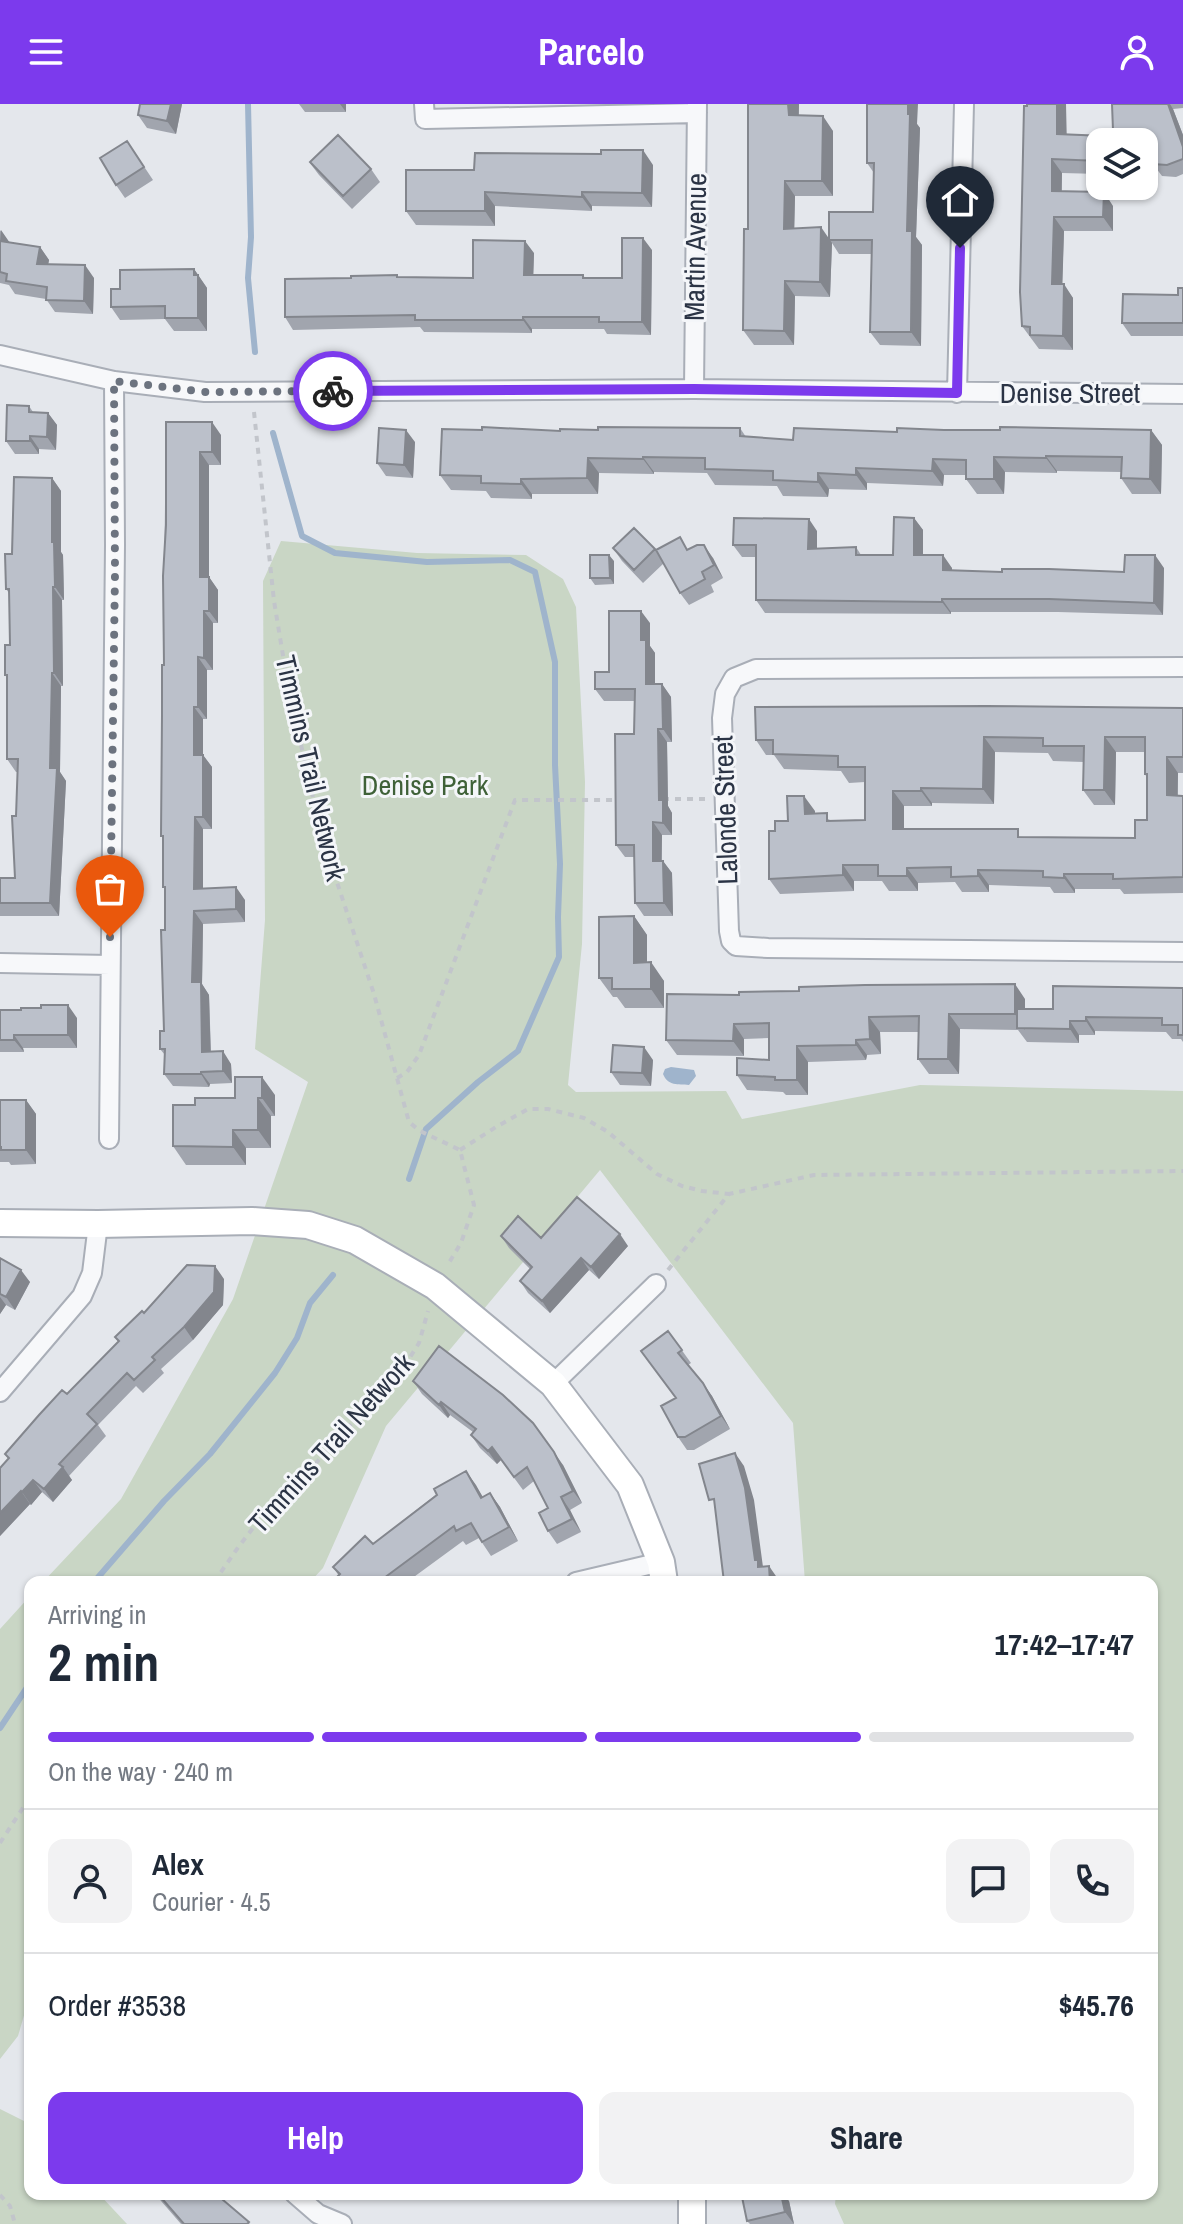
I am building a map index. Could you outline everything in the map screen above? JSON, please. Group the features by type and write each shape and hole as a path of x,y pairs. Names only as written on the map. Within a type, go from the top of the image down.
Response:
{"street":[{"path":"424,104 425,119 697,109"},
{"path":"957,393 964,104"},
{"name":"Martin Avenue","path":"694,389 697,109"},
{"name":"Denise Street","path":"0,355 114,381 205,392 694,389 1183,394"},
{"path":"109,1139 114,381"},
{"name":"Lalonde Street","path":"1183,667 746,671 734,678 725,694 722,718 729,931 731,941 736,946 1183,952"},
{"path":"0,963 110,965"},
{"path":"0,1223 252,1221 308,1225 355,1240 435,1286 553,1384 630,1485 662,1572 628,1576"},
{"path":"0,1392 82,1296 92,1273 98,1224"},
{"path":"553,1384 656,1284"},
{"path":"302,2200 318,2214 342,2224"},
{"path":"692,2200 692,2224"}],"path":[{"name":"Timmins Trail Network","path":"218,1576 272,1503 317,1462 407,1362 419,1343 435,1286 461,1243 474,1205 460,1150 420,1131 409,1122 374,994 322,837 289,692 274,601 251,392"},
{"path":"650,799 725,798"},
{"path":"397,1078 407,1072 419,1055 515,800 620,800"},
{"path":"460,1150 528,1109 548,1109 584,1118 608,1132 657,1174 682,1186 729,1194 814,1175 1183,1171"},
{"path":"656,1284 729,1194"},
{"path":"0,1843 24,1806"},
{"path":"0,2195 10,2206 15,2224"}],"green space":[{"name":"Denise Park","path":"281,541 417,553 526,555 563,579 576,607 585,782 582,944 568,1085 576,1092 726,1091 742,1119 920,1085 1183,1091 1183,2224 844,2224 835,2200 1158,2200 1158,1576 805,1576 793,1423 600,1170 386,1426 323,1568 316,1576 49,1576 121,1499 233,1299 308,1082 255,1049 265,920 263,581"},
{"path":"24,1603 24,2016 18,2036 0,2059 0,1629"},
{"path":"0,2109 24,2121 24,2200 105,2200 127,2224 0,2224"}],"water":[{"path":"665,1069 694,1070 696,1076 689,1085 671,1082 663,1074"}],"building":[{"path":"140,104 171,104 167,121 138,115"},
{"path":"748,104 788,104 789,115 823,116 822,181 785,181 784,229 821,227 820,282 785,281 784,331 743,330 744,229 748,229"},
{"path":"867,104 908,104 910,114 907,231 912,231 911,332 870,332 872,240 829,240 829,212 873,212 874,163 867,163"},
{"path":"1057,104 1057,134 1086,135 1086,160 1052,159 1052,191 1086,192 1086,200 1104,200 1103,217 1054,217 1052,284 1064,284 1063,336 1030,335 1030,327 1022,326 1024,106"},
{"path":"1112,104 1168,104 1183,147 1183,159 1167,165 1158,164 1158,128 1113,128"},
{"path":"338,135 371,169 343,196 310,162"},
{"path":"127,141 144,167 116,185 100,158"},
{"path":"601,150 643,150 642,193 582,192 582,197 485,192 485,211 406,211 406,170 474,170 475,153 601,154"},
{"path":"622,238 643,238 642,322 599,322 599,317 415,320 415,315 285,317 285,279 397,275 473,278 473,240 525,241 524,275 622,278"},
{"path":"0,241 40,247 37,264 85,265 84,301 46,300 47,287 6,281 7,274 0,272"},
{"path":"194,269 194,275 198,275 198,318 165,318 165,306 111,307 111,289 120,289 120,270"},
{"path":"1178,288 1183,288 1183,323 1122,323 1123,294 1178,295"},
{"path":"7,405 29,406 29,412 48,413 47,437 30,436 30,441 6,441"},
{"path":"166,422 212,422 212,452 200,452 200,577 209,577 209,611 204,611 204,658 198,657 198,707 194,707 194,755 203,755 203,817 195,817 194,889 236,887 236,909 194,911 192,982 201,982 202,1052 223,1051 223,1071 201,1074 164,1074 165,1049 160,1049 160,1031 164,1031 161,930 165,930 161,836"},
{"path":"482,427 560,431 598,430 598,427 740,428 740,436 793,440 794,428 897,432 897,428 1000,430 1000,427 1151,430 1150,479 1121,478 1122,457 1046,456 994,457 994,479 966,479 966,460 933,459 932,471 856,468 856,475 818,473 818,482 773,480 773,471 705,469 705,458 588,458 587,478 521,479 521,484 481,483 481,476 440,475 442,429 482,430"},
{"path":"379,428 406,430 404,465 377,463"},
{"path":"14,477 52,478 55,587 50,768 57,768 50,903 0,903 0,878 15,878 12,816 16,816 18,759 7,759 5,675 5,645 10,645 5,554 12,554"},
{"path":"894,517 914,518 914,555 943,555 943,570 1124,572 1125,555 1155,555 1154,603 1049,599 942,599 942,602 756,600 756,545 733,545 734,518 809,519 808,549 856,547 856,555 893,555"},
{"path":"634,528 655,549 634,570 613,548"},
{"path":"680,537 687,550 704,545 714,565 702,572 705,579 680,593 656,550"},
{"path":"590,555 609,555 610,578 590,578"},
{"path":"609,611 641,611 641,640 646,640 646,684 662,684 663,729 658,729 659,800 663,800 663,823 653,822 653,861 663,861 664,903 635,903 634,845 616,845 615,734 634,734 635,689 595,689 595,672 609,672"},
{"path":"755,707 1183,708 1183,757 1167,757 1167,795 1183,796 1183,877 1113,879 1113,874 1064,874 1064,878 1043,877 1043,871 978,870 978,876 951,877 951,867 907,868 907,876 878,876 878,865 843,865 843,875 769,879 769,831 775,831 775,821 788,821 787,796 804,796 805,814 827,813 827,821 865,820 865,767 838,767 838,756 773,754 773,740 756,740","holes":["984,737 1043,738 1043,746 1084,746 1083,790 1104,790 1105,737 1145,737 1147,820 1135,820 1135,838 1018,837 1018,829 893,829 893,791 983,789"]},
{"path":"634,916 634,963 651,962 651,989 612,989 612,978 599,978 599,917"},
{"path":"1015,984 1015,1014 949,1014 948,1059 918,1059 919,1016 869,1017 870,1039 856,1040 856,1045 797,1046 797,1080 737,1075 737,1058 769,1060 769,1023 734,1024 733,1041 666,1040 667,994 739,995 739,992 799,991 799,987 865,985"},
{"path":"1053,986 1183,988 1183,1035 1178,1035 1178,1025 1162,1025 1162,1018 1086,1017 1086,1021 1070,1021 1070,1029 1017,1028 1017,1009 1053,1009"},
{"path":"41,1005 68,1005 68,1035 14,1035 14,1040 0,1040 0,1010 41,1008"},
{"path":"613,1045 644,1047 642,1073 611,1072"},
{"path":"235,1077 262,1077 262,1098 258,1098 258,1130 233,1130 233,1147 173,1146 173,1105 195,1105 195,1098 235,1098"},
{"path":"0,1100 26,1100 26,1150 1,1150"},
{"path":"577,1197 620,1234 591,1267 581,1258 542,1301 520,1281 532,1267 501,1236 518,1216 541,1238"},
{"path":"0,1258 21,1270 6,1297 0,1294"},
{"path":"187,1265 215,1266 214,1292 184,1327 152,1357 155,1360 134,1380 127,1373 87,1414 97,1424 59,1464 63,1467 44,1489 33,1480 0,1513 0,1468 9,1458 5,1454 62,1390 67,1394 119,1341 115,1337 142,1311 144,1313"},
{"path":"668,1331 682,1350 678,1353 703,1383 721,1416 685,1437 678,1437 661,1406 676,1398 641,1351"},
{"path":"439,1346 503,1395 533,1423 554,1452 573,1491 561,1497 572,1519 548,1531 539,1513 548,1508 527,1467 514,1477 492,1447 488,1451 471,1435 476,1429 441,1402 439,1405 413,1381"},
{"path":"735,1453 745,1488 755,1560 758,1560 758,1567 769,1566 770,1576 723,1576 714,1499 709,1500 699,1464"},
{"path":"466,1471 481,1498 490,1493 509,1527 482,1542 471,1523 456,1531 454,1526 387,1576 338,1576 340,1574 333,1567 365,1536 373,1544 437,1495 434,1489"},
{"path":"163,2200 223,2200 249,2222 247,2224 184,2224"},
{"path":"743,2200 782,2200 785,2212 747,2221"}],"waterway":[{"path":"248,104 251,237 248,278 255,352"},
{"path":"273,433 302,536 335,553 427,562 510,560 535,572 555,662 559,957 518,1051 426,1129 409,1179"},
{"path":"99,1576 164,1501 210,1454 275,1373 297,1338 310,1303 333,1275"},
{"path":"0,1728 24,1692"}],"way so far":[{"path":"110,937 114,381 205,392 333,391"}],"route":[{"path":"333,391 694,389 957,393 960,248"}]}
